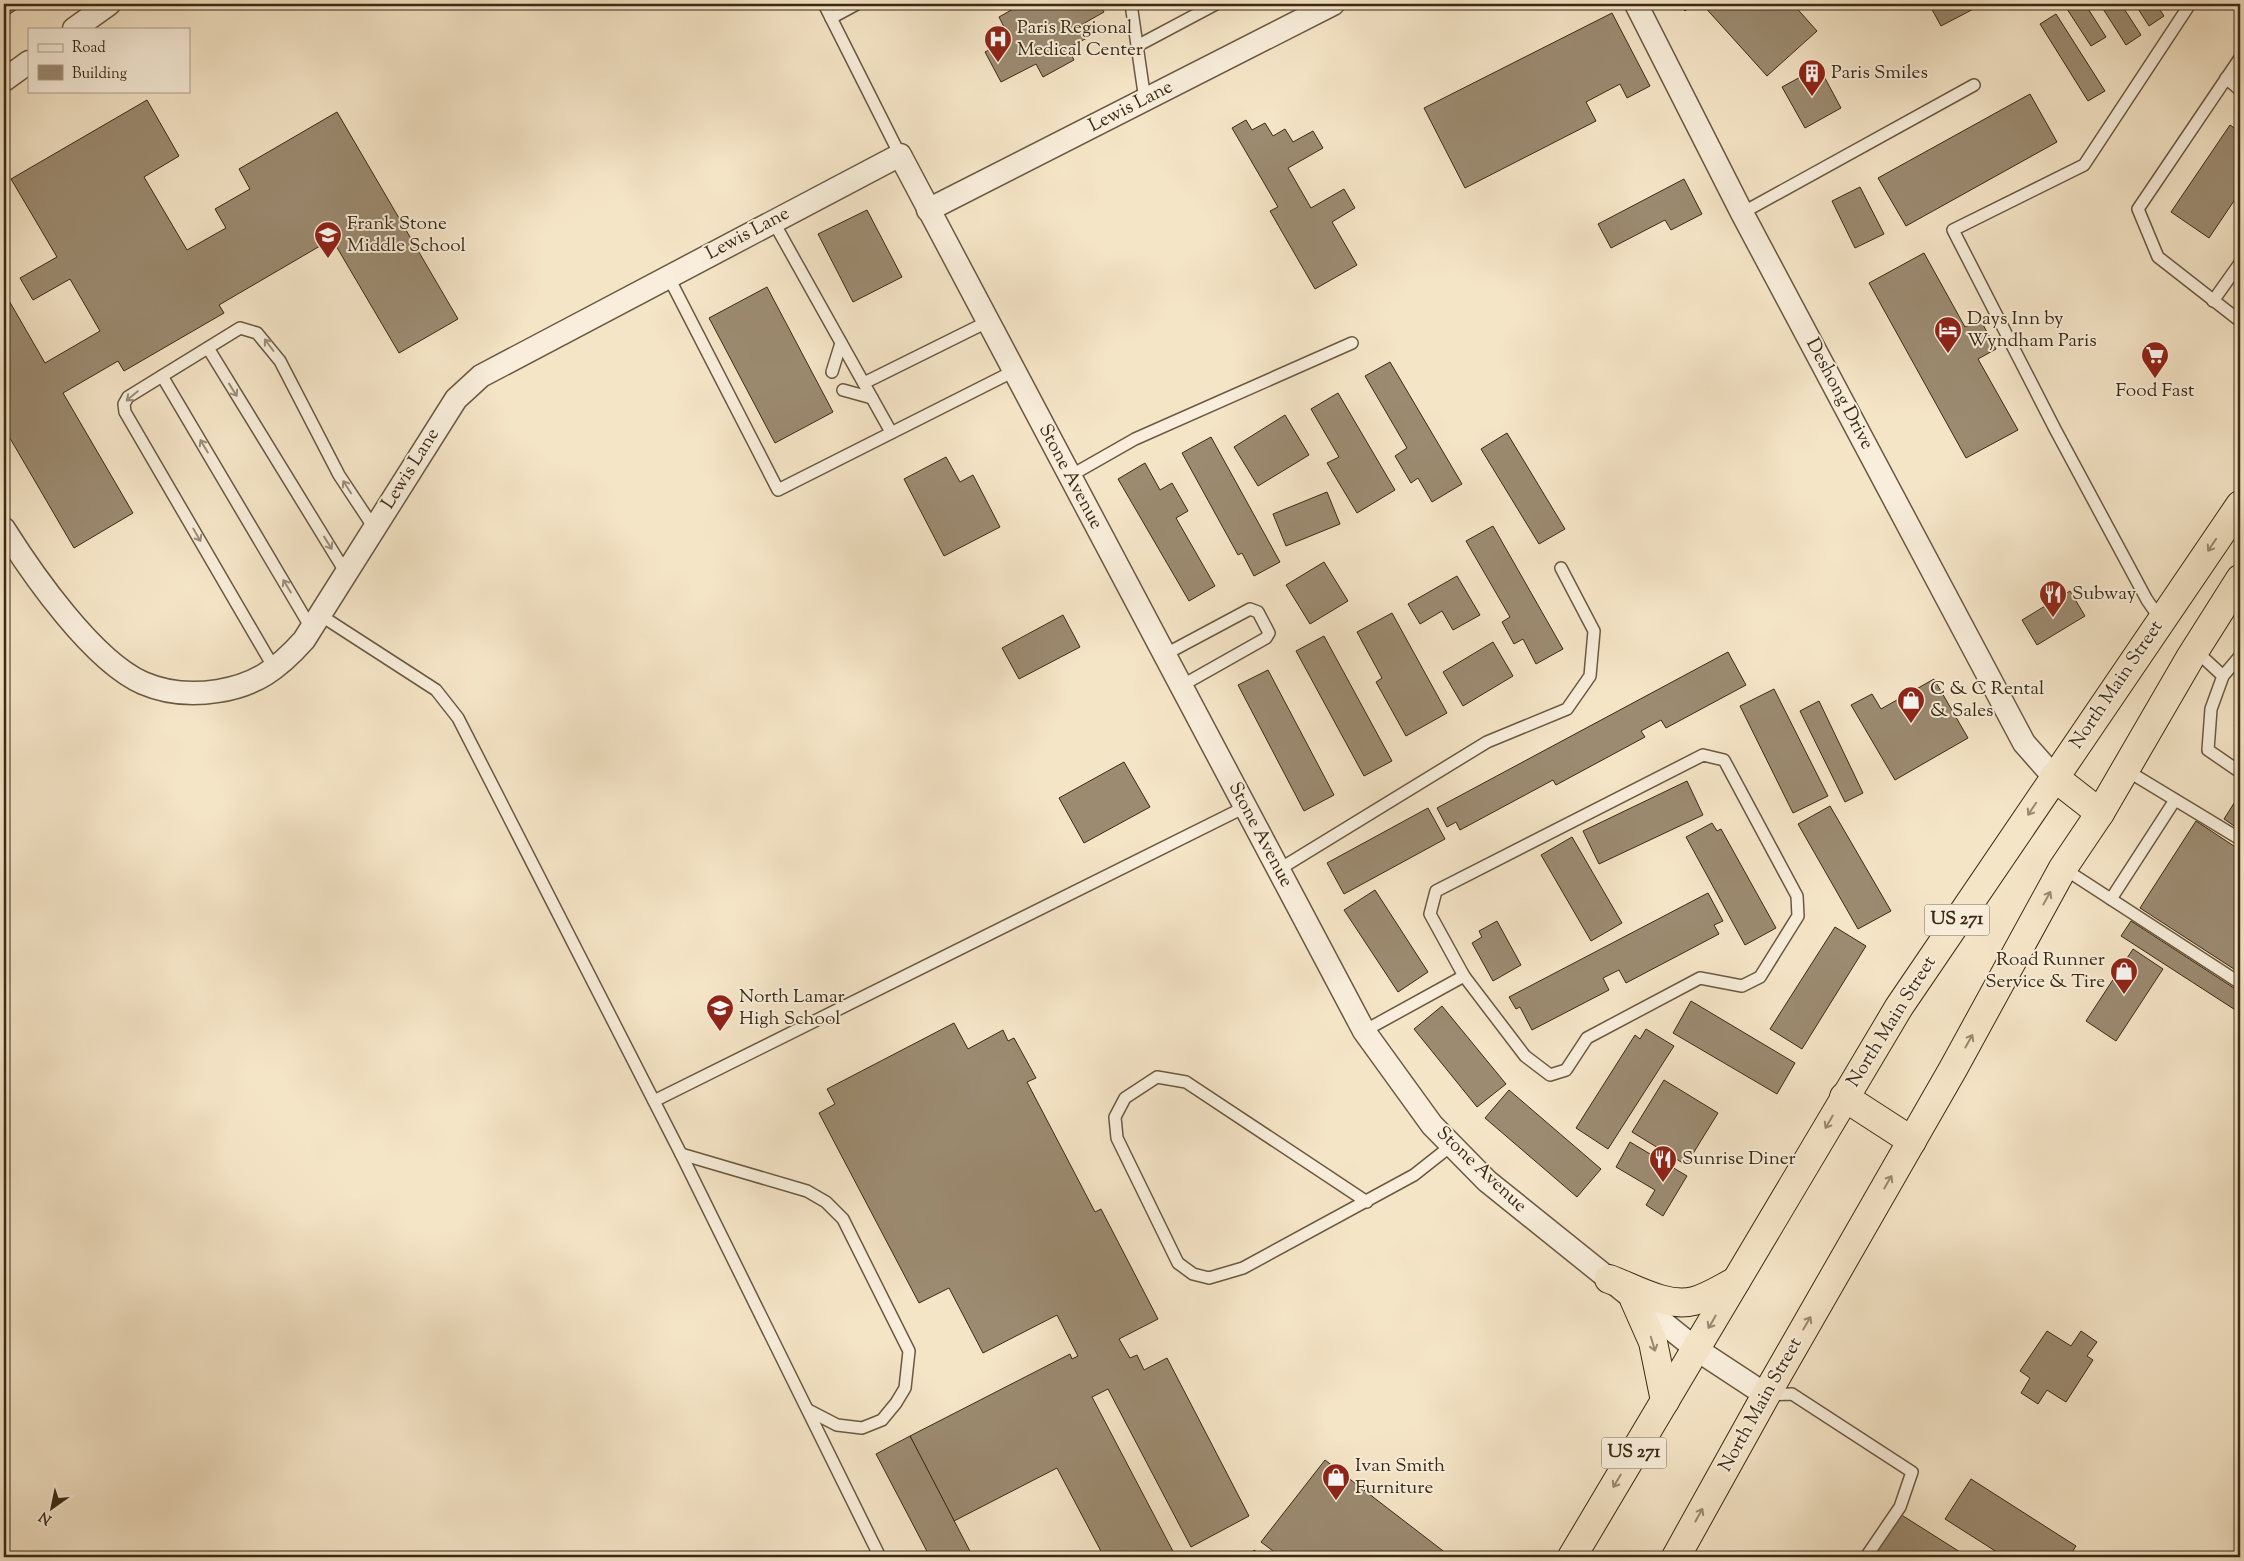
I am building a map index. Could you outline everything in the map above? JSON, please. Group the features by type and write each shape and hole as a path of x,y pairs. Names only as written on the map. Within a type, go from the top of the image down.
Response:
{"highway":[{"name":"North Main Street","path":"1572,1557 1899,1007 2240,505"},
{"name":"North Main Street","path":"1676,1557 1766,1395 1912,1141 2063,868 2100,813 2195,650 2240,579"},
{"path":"2054,777 2100,813"},
{"path":"1844,1097 1912,1141"},
{"path":"1609,1279 1661,1299 1679,1302 1692,1301 1736,1281"},
{"path":"1634,1299 1653,1342 1665,1401"}],"street":[{"path":"75,28 109,4"},
{"name":"Lewis Lane","path":"928,210 1333,4"},
{"name":"Deshong Drive","path":"1636,4 1742,212 2024,744 2054,777"},
{"path":"4,80 28,63"},
{"name":"Lewis Lane","path":"4,529 20,554 79,631 111,662 142,683 174,692 206,693 236,688 261,679 288,658 316,621 456,398 480,376 900,155"},
{"name":"Stone Avenue","path":"900,155 1364,1031 1432,1125 1487,1181 1696,1349 1766,1395"}],"lane":[{"path":"824,4 900,155"},
{"path":"831,18 857,4"},
{"path":"1131,4 1145,100"},
{"path":"1137,46 1216,4"},
{"path":"2161,620 2147,600 2060,437 1953,230 2084,165 2190,4"},
{"path":"2240,58 2138,209 2158,256 2240,321"},
{"path":"2226,78 2240,90"},
{"path":"1742,212 1974,85"},
{"path":"773,221 891,432"},
{"path":"2213,301 2240,264"},
{"path":"668,276 778,490 1014,371"},
{"path":"864,383 988,322"},
{"path":"274,668 125,412 124,404 128,397 240,328 251,330 263,338 280,361 339,474 374,528"},
{"path":"832,372 841,343"},
{"path":"1070,476 1135,439 1352,343"},
{"path":"208,348 346,573"},
{"path":"162,376 316,621 436,690 458,718 681,1154 880,1557"},
{"path":"843,390 872,398"},
{"path":"1278,870 1487,742 1567,709 1590,676 1594,631 1561,568"},
{"path":"1164,655 1250,609 1258,612 1268,633 1266,638 1181,686"},
{"path":"2195,650 2223,676"},
{"path":"2240,656 2223,676 2211,709 2208,750 2240,772"},
{"path":"1704,754 1724,760 1797,896 1798,916 1760,977 1742,986 1700,978 1588,1038 1566,1070 1550,1075 1525,1056 1464,976 1430,914 1436,891 1704,754"},
{"path":"2126,770 2240,839"},
{"path":"2111,899 2175,800"},
{"path":"654,1101 1245,807"},
{"path":"2063,868 2240,983"},
{"path":"1364,1031 1464,976"},
{"path":"1367,1202 1186,1082 1157,1077 1125,1098 1115,1117 1117,1138 1178,1263 1193,1274 1209,1278 1243,1268 1367,1202 1414,1175 1452,1146"},
{"path":"681,1154 807,1191 826,1202 843,1219 909,1351 905,1388 896,1404 882,1420 862,1428 836,1425 808,1410"},
{"path":"1766,1395 1792,1394 1912,1472 1900,1507 1866,1557"}],"building":[{"path":"4,4 24,4 4,18"},
{"path":"1022,4 1099,4 1104,12 1081,25 1091,30 1087,38 1068,48 1074,60 1043,77 1036,64 1001,82 985,52 1010,39 999,17"},
{"path":"1678,4 1693,4 1685,11"},
{"path":"1702,4 1793,4 1817,31 1767,76"},
{"path":"1929,4 1983,4 1941,26"},
{"path":"2075,4 2085,4 2106,37 2091,46 2067,9"},
{"path":"2100,4 2121,4 2141,35 2126,45"},
{"path":"2135,4 2156,4 2164,16 2149,26"},
{"path":"1612,13 1650,86 1627,98 1620,84 1586,102 1596,121 1465,188 1424,108"},
{"path":"2056,14 2105,91 2088,101 2040,24"},
{"name":"Paris Smiles","path":"1819,67 1841,108 1805,128 1782,87"},
{"path":"2030,94 2057,142 1906,226 1878,178"},
{"path":"147,100 179,156 144,177 187,250 226,228 215,209 250,189 239,169 337,112 458,319 399,353 332,239 219,305 224,313 124,371 118,361 63,393 133,513 74,548 4,428 4,292 45,363 100,331 70,279 33,300 20,278 57,257 11,179"},
{"path":"1246,120 1252,130 1265,123 1273,136 1285,129 1293,142 1313,131 1323,148 1288,168 1311,208 1344,189 1355,208 1332,222 1357,265 1315,289 1270,211 1278,207 1232,128"},
{"path":"2230,125 2240,132 2240,192 2209,238 2171,212"},
{"path":"1684,179 1702,214 1671,230 1665,220 1611,248 1598,224"},
{"path":"1860,187 1884,234 1855,248 1832,201"},
{"path":"867,210 902,277 853,302 818,234"},
{"name":"Days Inn by Wyndham Paris","path":"1924,253 1965,327 1980,319 1996,349 1978,359 2018,430 1966,458 1869,283"},
{"path":"767,287 833,412 775,443 709,318"},
{"path":"1390,362 1462,484 1432,502 1418,478 1411,483 1395,456 1407,448 1365,376"},
{"path":"1338,393 1395,490 1357,513 1327,463 1339,457 1311,409"},
{"path":"1285,415 1309,455 1258,486 1234,447"},
{"path":"1507,433 1565,529 1539,544 1481,449"},
{"path":"1211,437 1280,562 1254,576 1242,553 1238,555 1182,453"},
{"path":"946,457 960,482 973,475 1000,527 944,556 904,479"},
{"path":"1145,463 1160,490 1172,483 1188,511 1176,518 1215,586 1189,601 1118,479"},
{"path":"1327,492 1340,524 1286,546 1273,514"},
{"path":"1493,526 1563,649 1536,664 1523,639 1514,644 1502,622 1510,617 1466,541"},
{"path":"1324,562 1348,601 1310,624 1286,585"},
{"path":"1457,576 1480,615 1453,630 1442,611 1420,624 1408,604"},
{"name":"Subway","path":"2070,591 2085,616 2037,645 2022,620"},
{"path":"1392,613 1447,713 1406,736 1376,682 1382,678 1357,632"},
{"path":"1063,615 1080,647 1019,679 1002,648"},
{"path":"1324,636 1392,761 1364,776 1296,651"},
{"path":"1493,642 1513,676 1463,706 1443,672"},
{"path":"1728,652 1746,685 1666,728 1661,720 1641,731 1645,737 1556,785 1553,780 1460,830 1456,822 1447,827 1437,808"},
{"path":"1268,670 1334,795 1304,811 1238,685"},
{"name":"C & C Rental & Sales","path":"1934,679 1968,738 1895,780 1851,705 1872,694 1881,709"},
{"path":"1774,689 1828,796 1793,813 1740,706"},
{"path":"1819,701 1863,793 1845,802 1800,711"},
{"path":"2240,716 2240,730 2234,726"},
{"path":"1124,762 1150,807 1084,843 1059,798"},
{"path":"1687,781 1703,815 1599,864 1583,831"},
{"path":"2236,800 2240,803 2240,830 2224,819"},
{"path":"1830,806 1891,911 1858,929 1798,824"},
{"path":"1428,808 1445,839 1344,894 1327,863"},
{"path":"2196,821 2240,850 2240,973 2140,908"},
{"path":"1712,823 1717,831 1721,829 1776,928 1745,945 1686,837"},
{"path":"1572,837 1622,923 1591,941 1541,855"},
{"path":"1375,890 1428,972 1398,992 1344,910"},
{"path":"1708,893 1723,921 1714,925 1719,934 1626,983 1619,970 1603,978 1609,990 1532,1030 1520,1007 1516,1009 1509,997"},
{"path":"1497,921 1521,965 1493,981 1472,943 1482,937 1479,931"},
{"path":"2131,921 2240,992 2240,1013 2121,936"},
{"path":"1835,927 1866,946 1802,1049 1770,1029"},
{"name":"Road Runner Service & Tire","path":"2133,949 2163,969 2116,1041 2086,1021"},
{"path":"1691,1001 1795,1063 1777,1094 1673,1033"},
{"path":"1442,1006 1506,1084 1477,1107 1414,1029"},
{"path":"954,1023 968,1049 1003,1030 1008,1041 1014,1038 1036,1078 1027,1082 1095,1212 1101,1209 1158,1319 1119,1339 1130,1358 1137,1355 1144,1370 1167,1358 1249,1516 1191,1547 1108,1389 1092,1397 1176,1557 1104,1557 1057,1468 954,1521 910,1436 1070,1354 1072,1359 1078,1356 1057,1315 983,1353 949,1288 919,1303 819,1113 835,1104 827,1089"},
{"path":"1646,1029 1674,1046 1608,1149 1576,1128 1635,1035 1640,1039"},
{"path":"1664,1080 1718,1113 1686,1165 1632,1132"},
{"path":"1509,1090 1601,1169 1577,1197 1485,1118"},
{"name":"Sunrise Diner","path":"1630,1142 1687,1176 1663,1216 1646,1205 1655,1190 1616,1167"},
{"path":"2047,1331 2071,1346 2081,1331 2097,1342 2087,1356 2093,1360 2066,1402 2047,1390 2038,1404 2021,1393 2030,1378 2020,1371"},
{"path":"910,1436 973,1557 930,1557 876,1454"},
{"name":"Ivan Smith Furniture","path":"1325,1460 1451,1557 1281,1557 1261,1542"},
{"path":"1971,1479 2076,1546 2069,1557 1998,1557 2000,1554 1945,1519"},
{"path":"1900,1514 1968,1557 1880,1557 1875,1554"},
{"path":"1254,1550 1264,1557 1249,1557"}],"place":[{"name":"Paris Regional Medical Center","path":"998,63"},
{"name":"Paris Smiles","path":"1812,97"},
{"name":"Frank Stone Middle School","path":"328,259"},
{"name":"Days Inn by Wyndham Paris","path":"1948,354"},
{"name":"Food Fast","path":"2155,379"},
{"name":"Subway","path":"2053,618"},
{"name":"C & C Rental & Sales","path":"1911,724"},
{"name":"Road Runner Service & Tire","path":"2124,995"},
{"name":"North Lamar High School","path":"720,1032"},
{"name":"Sunrise Diner","path":"1663,1183"},
{"name":"Ivan Smith Furniture","path":"1336,1501"}]}
